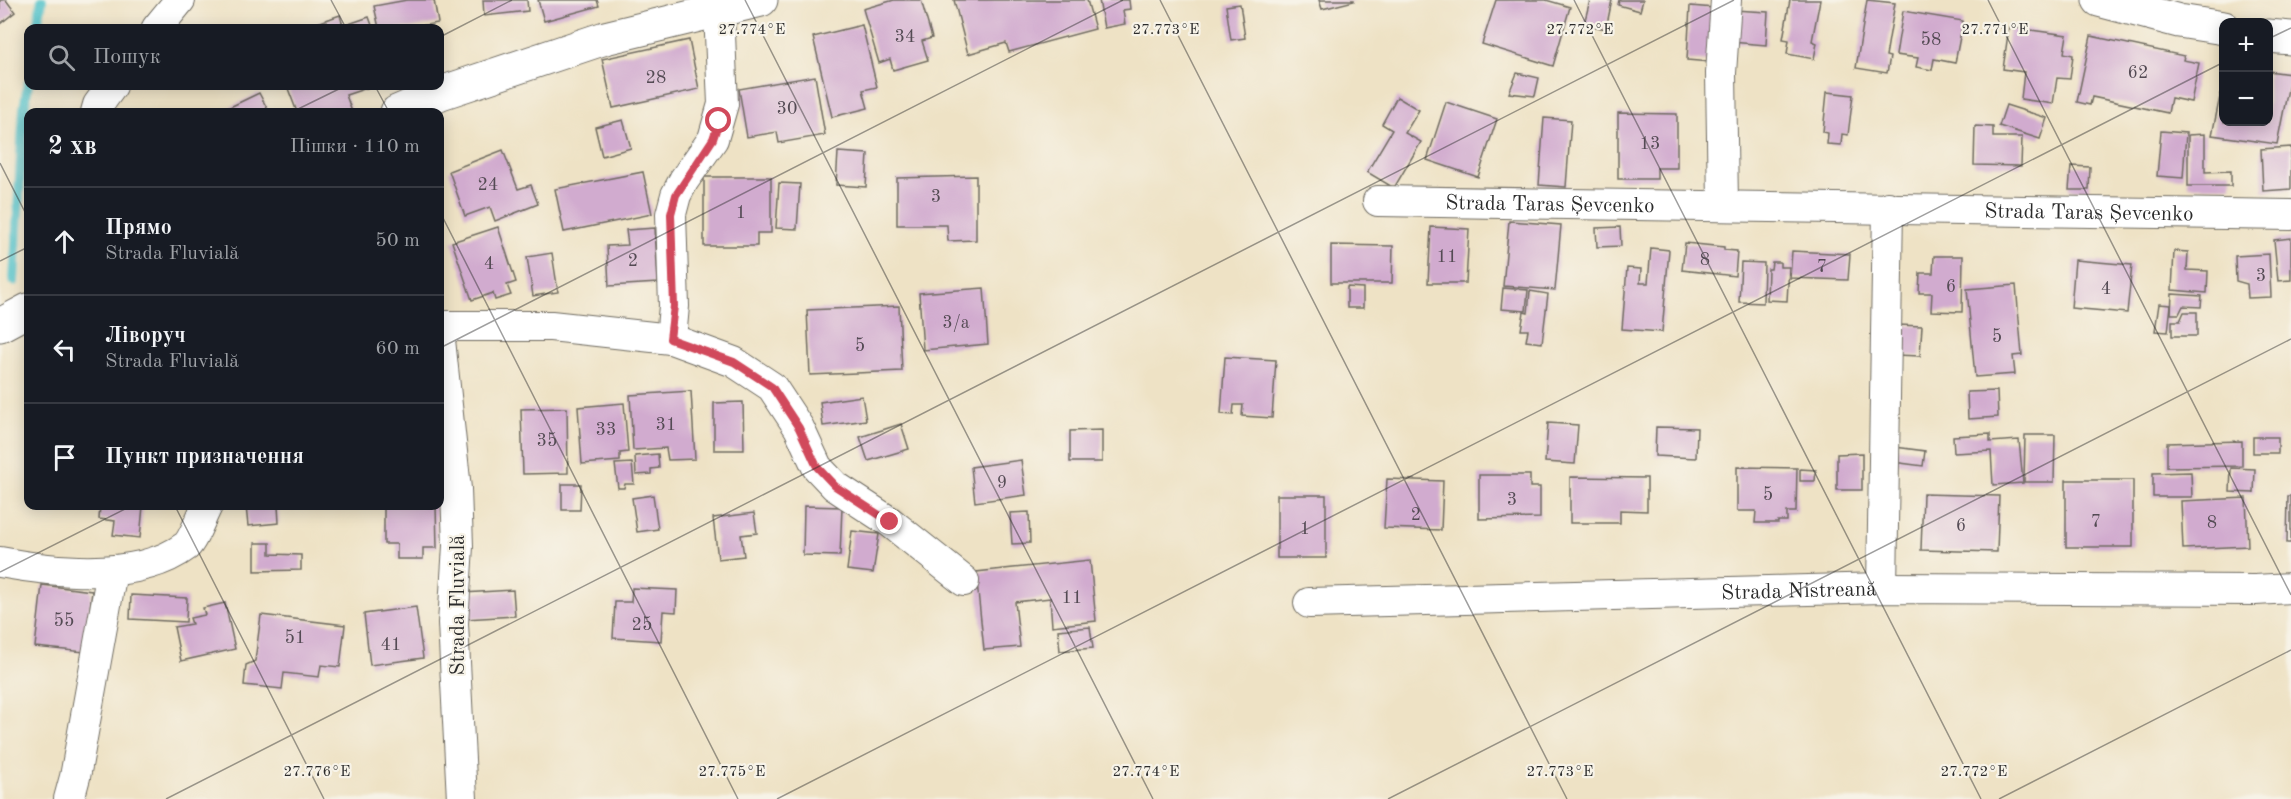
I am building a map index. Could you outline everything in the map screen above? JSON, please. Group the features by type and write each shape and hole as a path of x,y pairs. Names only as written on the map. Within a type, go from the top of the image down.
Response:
{"main road":[{"path":"406,108 441,93 605,38 761,0"},
{"path":"2099,0 2179,21 2219,27"},
{"path":"2273,36 2291,38"}],"street":[{"path":"161,24 180,0"},
{"path":"1723,205 1721,73 1726,0"},
{"path":"670,339 674,306 671,214 676,195 684,180 713,139 723,104 719,11"},
{"path":"97,108 109,90"},
{"name":"Strada Taras Șevcenko","path":"1378,201 1888,207 2291,215"},
{"path":"1882,588 1888,207"},
{"path":"444,326 551,326 670,339 734,362 772,387 799,428 817,467 835,486 890,522 964,581"},
{"name":"Strada Fluvială","path":"444,377 456,489 458,546 453,623 462,799"},
{"path":"0,562 40,570 112,571 140,567 188,545 205,510"},
{"path":"69,799 75,777 112,571"},
{"name":"Strada Nistreană","path":"1308,603 1882,588 2255,590 2291,588"}],"building":[{"path":"0,0 6,0 15,12 0,24"},
{"path":"407,0 434,0 438,23 378,24 374,6"},
{"path":"483,0 527,0 528,11 484,16"},
{"path":"538,0 597,0 599,6 544,21"},
{"path":"894,0 921,0 932,38 922,41 928,60 893,70 890,59 879,63 863,9"},
{"path":"954,0 1087,0 1095,29 1009,52 1006,43 968,54"},
{"path":"1099,0 1129,0 1130,9 1123,10 1125,24 1104,28"},
{"path":"1319,0 1354,0 1354,1 1322,9"},
{"path":"1496,0 1546,0 1570,7 1553,66 1482,44"},
{"path":"1590,0 1612,0 1606,29 1584,24"},
{"path":"1619,0 1643,0 1640,11 1618,5"},
{"path":"1790,0 1820,0 1812,41 1817,43 1814,59 1787,54 1789,40 1783,39"},
{"path":"1867,0 1895,3 1886,56 1890,57 1887,73 1856,68"},
{"path":"1240,4 1245,38 1231,40 1226,6"},
{"path":"1690,6 1714,8 1710,62 1687,60"},
{"path":"1733,10 1768,12 1766,45 1731,42"},
{"path":"1903,11 1963,21 1955,63 1934,59 1932,70 1916,67 1918,58 1896,55"},
{"path":"340,15 342,24 315,24"},
{"path":"369,17 372,24 349,24"},
{"path":"862,25 877,87 863,90 868,108 832,117 813,37"},
{"path":"2009,27 2067,35 2064,53 2073,55 2070,79 2057,78 2053,104 2021,99 2024,72 2003,69"},
{"path":"2091,36 2184,56 2183,60 2199,63 2191,102 2171,98 2168,113 2092,97 2090,105 2077,102"},
{"path":"689,40 699,89 613,108 602,59"},
{"path":"2273,72 2291,74 2277,144 2212,135 2219,101 2219,126 2273,126"},
{"path":"1517,73 1539,78 1535,96 1509,93"},
{"path":"815,76 825,135 779,143 777,132 747,137 739,89"},
{"path":"289,90 361,90 346,95 351,108 295,108"},
{"path":"1827,92 1853,95 1848,135 1842,134 1841,145 1827,144 1828,133 1823,132"},
{"path":"259,93 267,108 228,108"},
{"path":"1397,97 1419,110 1405,133 1421,142 1394,188 1367,172 1392,130 1382,124"},
{"path":"1446,102 1497,119 1478,177 1427,160"},
{"path":"2006,105 2047,118 2040,139 1999,126"},
{"path":"1618,113 1677,114 1677,168 1657,168 1657,179 1618,179"},
{"path":"1544,118 1571,120 1566,187 1539,185"},
{"path":"623,120 631,148 602,156 595,127"},
{"path":"1975,126 1993,127 1993,137 2022,137 2021,166 1974,165"},
{"path":"2161,131 2186,133 2183,178 2157,176"},
{"path":"2205,134 2205,172 2231,171 2231,186 2188,186 2188,135"},
{"path":"2291,147 2291,189 2263,191 2261,149"},
{"path":"503,150 518,189 531,185 538,204 495,221 490,207 465,216 449,171"},
{"path":"838,152 868,154 866,187 836,185"},
{"path":"2071,166 2090,167 2089,190 2069,190"},
{"path":"643,172 652,214 564,232 555,189"},
{"path":"976,176 976,240 948,241 947,225 897,225 897,178"},
{"path":"704,177 771,177 771,233 757,233 757,246 704,246"},
{"path":"779,183 800,184 797,229 776,228"},
{"path":"1509,221 1561,225 1555,290 1503,286"},
{"path":"498,227 516,282 507,285 511,295 495,300 493,293 472,300 452,242"},
{"path":"1431,227 1469,229 1466,283 1428,283"},
{"path":"1620,227 1621,246 1597,247 1596,228"},
{"path":"655,228 658,283 609,286 607,246 628,245 626,230"},
{"path":"2291,238 2291,280 2278,281 2274,240"},
{"path":"1685,243 1724,247 1724,250 1737,251 1735,276 1682,270"},
{"path":"1331,245 1393,246 1392,283 1331,283"},
{"path":"1651,248 1669,250 1662,332 1622,329 1627,268 1641,269 1640,283 1648,283"},
{"path":"1792,251 1850,254 1848,280 1790,278"},
{"path":"2174,251 2188,252 2187,270 2208,271 2207,293 2172,290"},
{"path":"552,253 558,292 533,296 527,257"},
{"path":"2269,254 2271,297 2248,298 2247,284 2236,281 2235,256"},
{"path":"1934,256 1963,256 1962,312 1931,311 1932,293 1919,293 1920,273 1933,273"},
{"path":"2075,260 2132,265 2127,313 2071,308"},
{"path":"1741,262 1764,263 1763,303 1739,302"},
{"path":"1772,262 1780,262 1780,267 1789,267 1787,301 1767,300 1768,269 1771,269"},
{"path":"2016,285 2022,355 2013,356 2015,374 1975,377 1967,289"},
{"path":"1347,287 1363,288 1363,308 1347,308"},
{"path":"984,288 988,344 923,350 919,293"},
{"path":"1503,288 1528,290 1526,311 1501,309"},
{"path":"1530,291 1548,294 1542,343 1526,341 1528,330 1521,330 1524,312 1528,313"},
{"path":"2172,294 2202,296 2201,307 2183,306 2179,314 2171,314"},
{"path":"2159,304 2171,305 2168,332 2155,331"},
{"path":"899,306 902,371 810,375 807,310"},
{"path":"2184,312 2197,312 2197,336 2172,336 2172,321 2180,321"},
{"path":"1898,325 1922,326 1920,356 1896,355"},
{"path":"1225,357 1276,360 1272,418 1242,416 1243,405 1234,405 1233,415 1221,414"},
{"path":"691,391 695,459 668,460 666,448 633,450 630,395"},
{"path":"1997,391 1998,417 1968,419 1967,392"},
{"path":"862,396 866,420 823,426 820,402"},
{"path":"743,402 744,450 714,450 714,403"},
{"path":"624,403 628,452 620,453 620,461 582,464 578,407"},
{"path":"567,408 568,473 523,474 521,409"},
{"path":"1548,423 1578,425 1575,464 1545,462"},
{"path":"901,424 909,449 868,461 860,437"},
{"path":"1656,427 1697,428 1696,458 1655,456"},
{"path":"1102,430 1102,462 1070,462 1070,431"},
{"path":"1990,434 1990,442 2019,440 2023,483 1993,485 1991,451 1954,453 1953,436"},
{"path":"2025,435 2055,435 2054,482 2024,482"},
{"path":"2253,437 2278,437 2278,453 2253,453"},
{"path":"2242,441 2242,466 2167,467 2167,443"},
{"path":"1895,447 1925,451 1923,466 1893,462"},
{"path":"1862,453 1862,490 1837,490 1837,454"},
{"path":"658,454 659,468 651,469 651,474 636,475 635,456"},
{"path":"1021,460 1026,495 975,502 971,467"},
{"path":"632,463 634,484 625,484 624,488 618,488 615,464"},
{"path":"1737,467 1797,468 1796,512 1787,512 1787,521 1755,523 1756,511 1737,511"},
{"path":"2231,468 2255,469 2254,493 2230,492"},
{"path":"1800,469 1816,470 1815,481 1800,481"},
{"path":"2191,472 2192,497 2153,497 2153,473"},
{"path":"1479,475 1530,475 1530,487 1540,487 1540,518 1479,519"},
{"path":"1570,477 1647,478 1647,511 1620,510 1620,523 1570,523"},
{"path":"1387,479 1443,481 1441,530 1384,528"},
{"path":"2066,480 2133,480 2133,547 2066,547"},
{"path":"562,484 581,484 580,510 562,510"},
{"path":"1923,494 1999,496 1997,552 1921,550"},
{"path":"653,495 658,529 637,532 632,498"},
{"path":"1277,495 1326,495 1326,558 1277,558"},
{"path":"2288,496 2291,496 2291,543 2287,543"},
{"path":"2246,498 2248,546 2183,549 2181,501"},
{"path":"804,506 842,507 840,556 803,555"},
{"path":"100,510 143,510 140,538 113,535 115,521 99,519"},
{"path":"246,510 278,510 279,523 248,526"},
{"path":"384,510 436,510 437,548 423,548 423,559 397,559 397,544 384,544"},
{"path":"1029,512 1030,543 1012,544 1010,513"},
{"path":"754,513 757,533 741,535 744,556 718,559 713,518"},
{"path":"852,531 879,534 873,573 847,570"},
{"path":"255,543 270,543 270,554 301,555 301,570 255,571"},
{"path":"1090,560 1096,621 1052,626 1050,598 1015,602 1020,647 984,650 976,572"},
{"path":"42,585 92,591 85,652 35,647"},
{"path":"632,588 677,590 676,612 663,611 661,641 613,638 615,602 631,602"},
{"path":"513,590 515,616 465,619 463,593"},
{"path":"131,595 187,598 186,622 130,619"},
{"path":"225,603 235,649 181,661 174,627 192,624 190,618 205,615 203,608"},
{"path":"416,607 423,658 370,665 364,614"},
{"path":"261,615 345,625 340,667 321,665 319,677 284,673 282,689 244,685 246,665 255,661"},
{"path":"1090,627 1093,648 1060,651 1058,630"}],"waterway":[{"path":"38,24 42,0"},
{"path":"24,108 27,90"},
{"path":"14,281 24,110"}],"route":[{"path":"719,121 713,139 676,195 671,214 674,306 670,339 734,362 772,387 799,428 817,467 835,486 890,522"}]}
